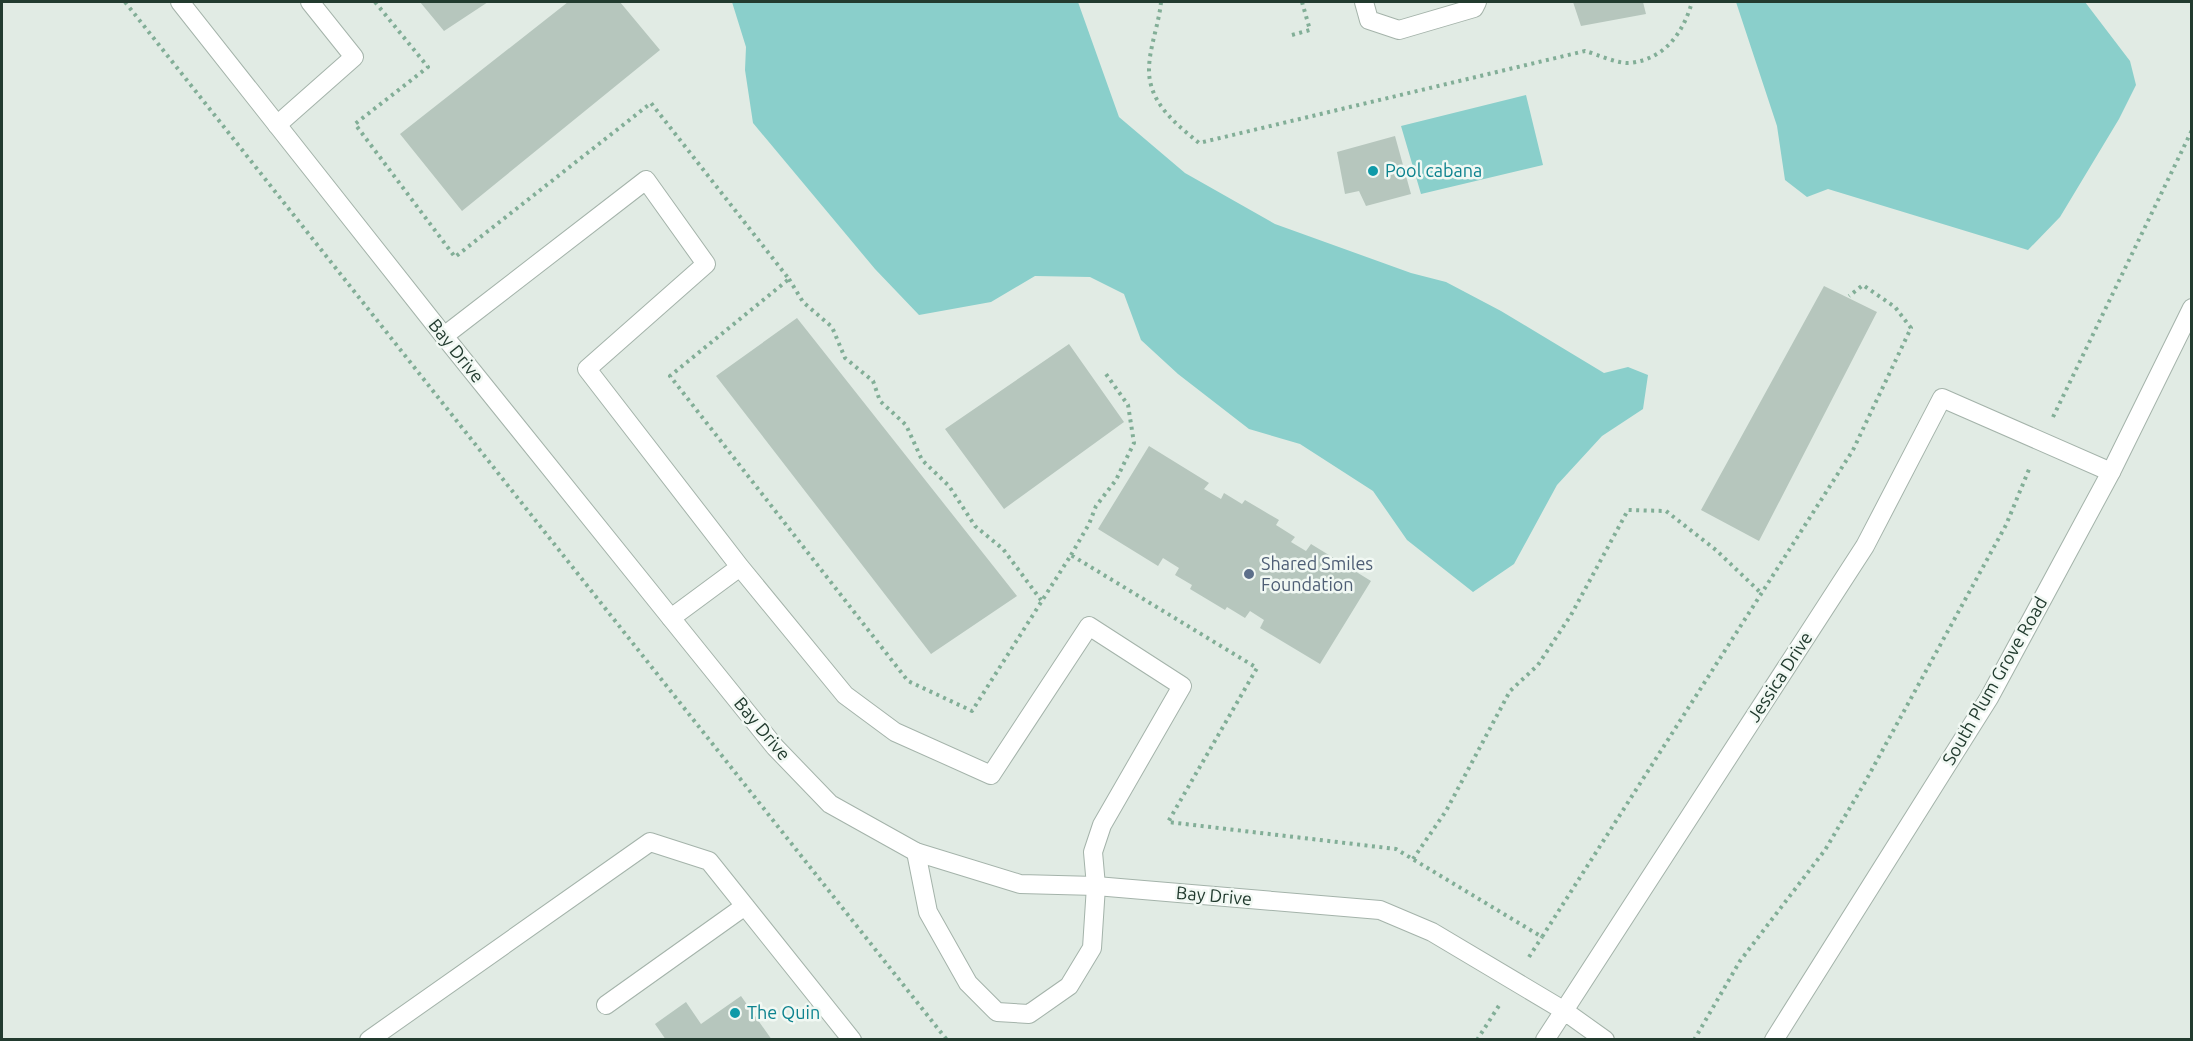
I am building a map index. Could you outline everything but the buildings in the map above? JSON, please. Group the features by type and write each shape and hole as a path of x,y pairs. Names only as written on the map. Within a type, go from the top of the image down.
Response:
{"street":[{"name":"Bay Drive","path":"180,2 444,336 775,747 830,804 916,852 1020,884 1096,886 1380,909 1432,932 1563,1010 1605,1040"},
{"path":"277,125 354,57 310,2"},
{"path":"1364,2 1369,20 1399,30 1474,8 1477,2"},
{"path":"444,336 646,180 706,264 587,369 740,567 845,695 895,732 991,775 1089,626 1182,686 1102,825 1093,852 1096,886 1092,948 1069,986 1029,1014 997,1012 968,983 928,912 916,852"},
{"name":"South Plum Grove Road","path":"1774,1040 1989,698 2111,472 2192,308"},
{"name":"Jessica Drive","path":"1545,1040 1865,546 1942,398 2041,440"},
{"path":"2041,440 2111,472"},
{"path":"671,618 740,567"},
{"path":"369,1040 650,842 709,861 852,1040"},
{"path":"606,1005 745,906"}],"path":[{"path":"125,2 947,1040"},
{"path":"375,2 428,68 355,124 455,258 651,103 789,279 803,302 832,327 845,358 873,381 880,401 906,425 922,460 950,486 975,526 1003,549 1041,600"},
{"path":"1161,2 1149,69 1153,94 1173,121 1199,143 1585,51 1628,63 1659,54 1681,32 1692,2"},
{"path":"1292,35 1310,30 1302,2"},
{"path":"1694,1040 1740,961 1825,850 2007,525 2041,440 2192,130"},
{"path":"789,279 670,376 908,681 972,711 1071,555 1089,524 1096,506 1116,480 1134,443 1128,405 1106,374"},
{"path":"1071,555 1257,668 1168,822 1396,849 1542,938 1853,450 1911,328 1895,307 1863,285 1849,296"},
{"path":"1413,859 1446,811 1510,691 1538,665 1571,615 1628,510 1666,511 1716,550 1762,594"}],"water":[{"path":"732,2 1078,2 1119,117 1185,173 1275,224 1411,273 1446,282 1501,311 1604,373 1628,367 1648,375 1643,409 1602,436 1557,485 1514,564 1473,592 1407,540 1373,491 1300,444 1249,429 1178,374 1141,340 1124,294 1090,277 1035,276 991,302 919,315 875,269 753,123 745,70 746,47"},
{"path":"1736,2 2085,2 2130,61 2136,85 2119,119 2060,217 2028,250 1828,189 1807,197 1785,180 1777,126"},
{"path":"1526,95 1543,165 1421,194 1401,126"}],"place":[{"name":"Pool cabana","path":"1373,171"},
{"name":"Shared Smiles Foundation","path":"1249,574"},
{"name":"The Quin","path":"735,1013"}]}
